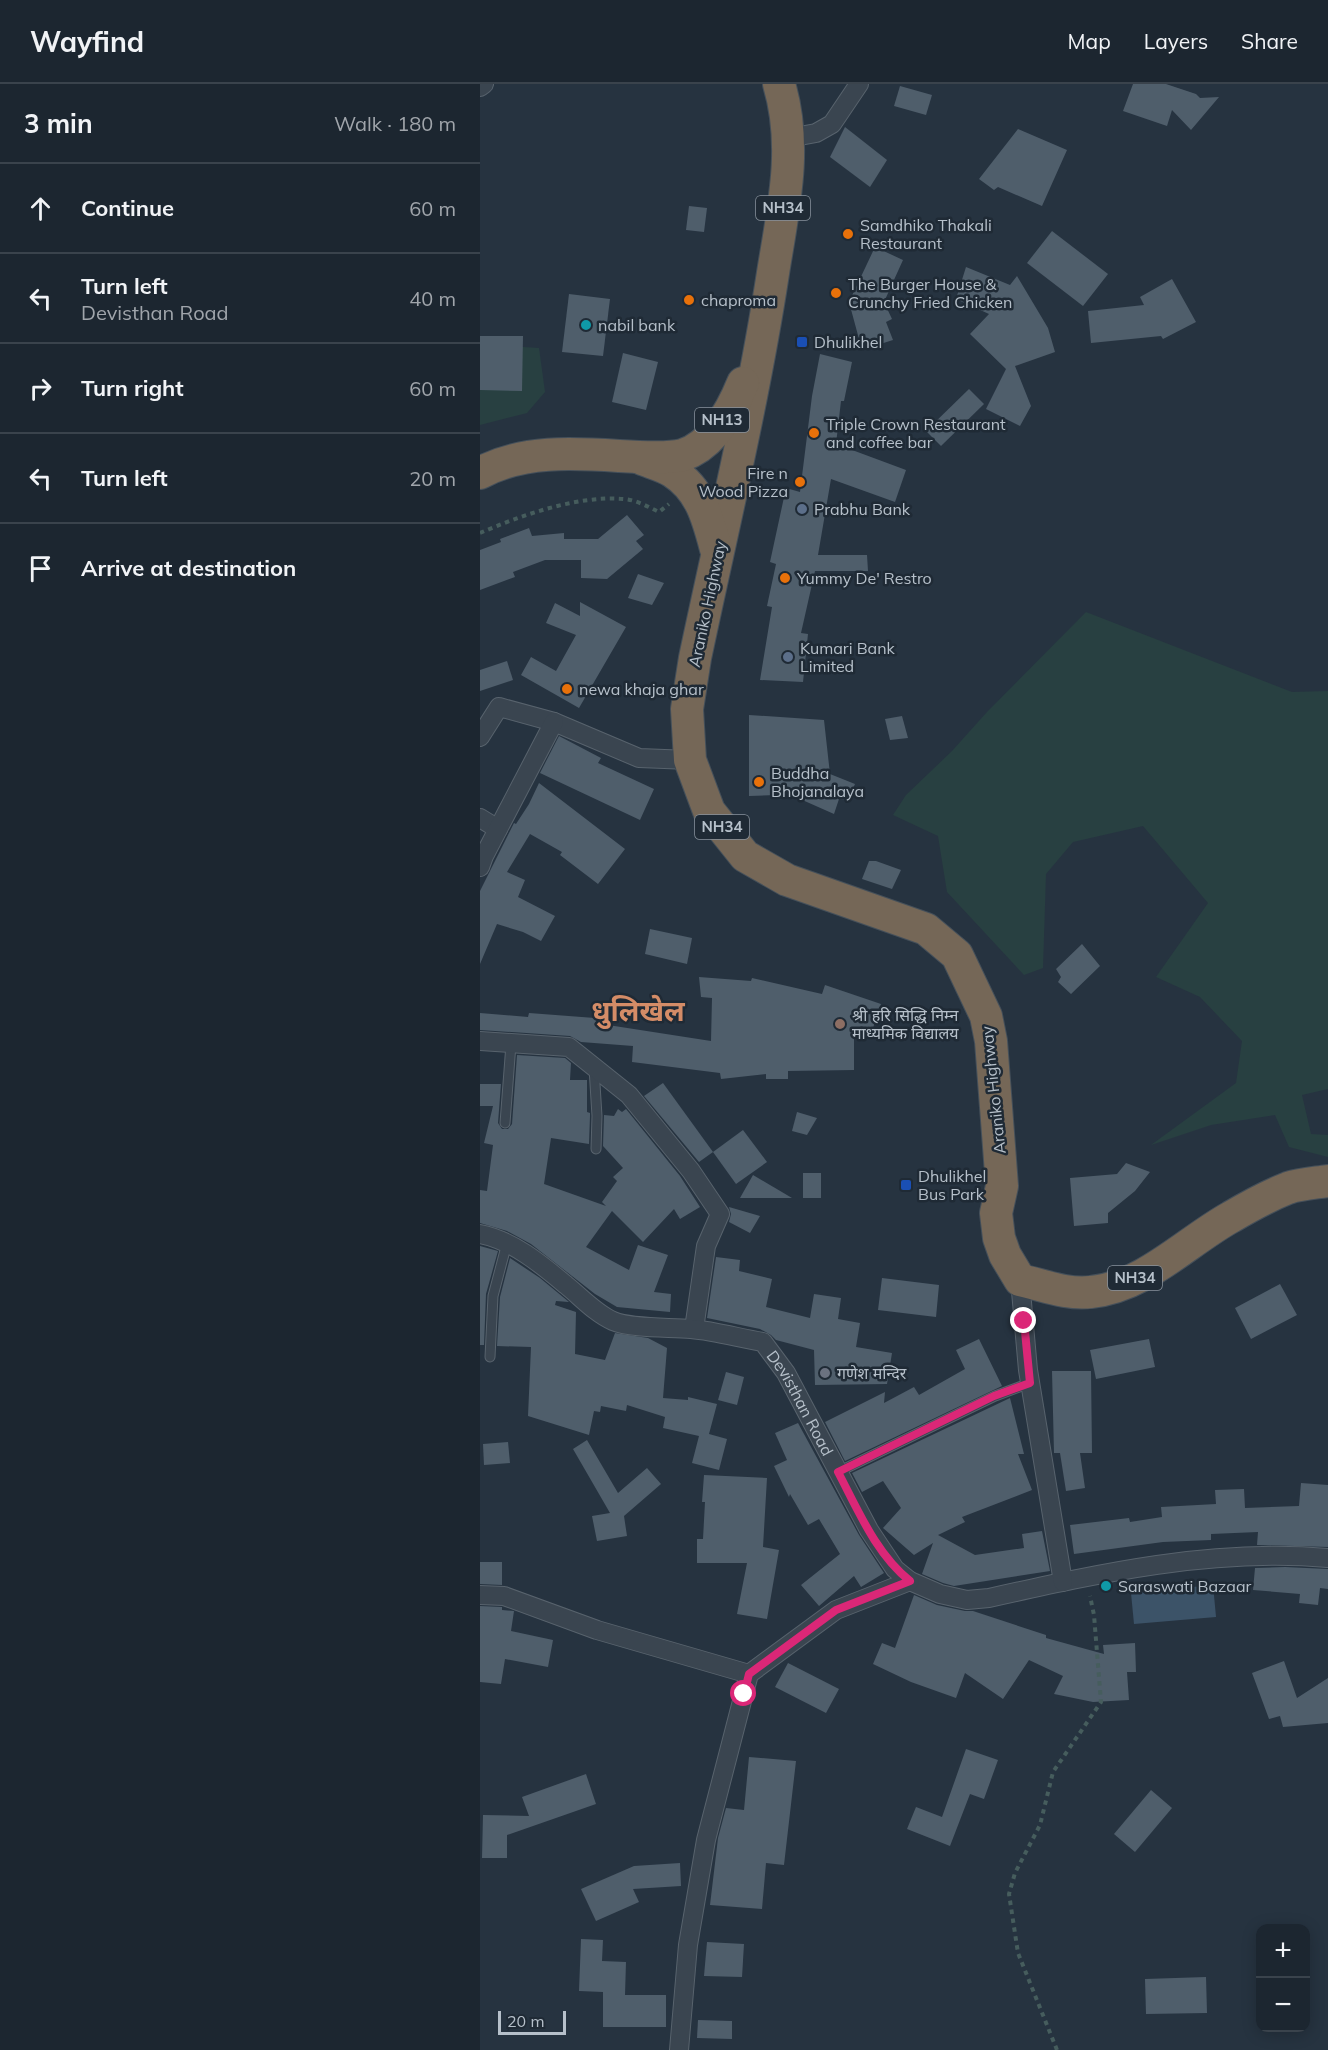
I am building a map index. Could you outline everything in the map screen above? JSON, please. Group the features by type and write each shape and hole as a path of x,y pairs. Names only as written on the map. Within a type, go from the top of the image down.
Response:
{"highway":[{"name":"Araniko Highway","path":"779,84 785,103 789,165 764,332 695,658 687,709 690,760 709,811 745,856 787,880 926,929 957,955 986,1016 991,1041 1002,1186 996,1213 999,1238 1005,1255 1020,1280"},
{"name":"NH13","path":"480,473 519,459 552,454 639,457 683,455 715,433 739,391 764,332"},
{"name":"NH13","path":"639,457 673,472 690,488 706,509 717,552"},
{"name":"NH34","path":"1020,1280 1067,1292 1090,1292 1112,1288 1127,1283 1157,1265 1230,1217 1289,1188 1328,1181"}],"street":[{"path":"789,138 816,133 832,124 859,84"},
{"path":"480,737 499,708 554,722 639,758 690,760"},
{"path":"480,867 554,722"},
{"path":"480,818 498,829"},
{"path":"480,1041 569,1047 629,1095 691,1171 720,1214 706,1246 694,1329"},
{"name":"Devisthan Road","path":"480,1234 507,1243 548,1270 589,1305 614,1321 694,1329 763,1342 786,1373 869,1530 895,1569 910,1581 940,1594 968,1600 989,1599 1138,1567 1234,1556 1296,1555 1328,1558"},
{"path":"1020,1280 1030,1383 1063,1582"},
{"path":"679,2050 688,1946 706,1840 749,1674 836,1610 910,1581"},
{"path":"480,1595 504,1596 597,1630 749,1674"}],"lane":[{"path":"505,1123 511,1044"},
{"path":"594,1065 596,1149"},
{"path":"490,1357 493,1296 507,1243"},
{"path":"838,1472 994,1396 1030,1383"}],"path":[{"path":"480,533 517,517 599,499 626,499 659,512 690,488"},
{"path":"1057,2050 1018,1953 1009,1894 1015,1874 1040,1825 1053,1772 1101,1702 1094,1615 1086,1578"}],"green space":[{"path":"480,344 539,348 545,392 527,413 480,425"},
{"path":"1086,612 1292,692 1328,691 1328,1089 1302,1095 1311,1134 1328,1135 1328,1157 1289,1147 1275,1115 1211,1125 1151,1145 1236,1083 1242,1041 1200,997 1156,977 1208,903 1143,826 1073,842 1046,874 1043,968 1024,975 947,892 938,836 893,815 906,795 952,751 987,712"}],"water":[{"path":"1213,1585 1216,1617 1134,1624 1131,1593"}],"building":[{"path":"1133,84 1166,84 1196,94 1200,98 1219,97 1191,130 1172,110 1167,126 1123,111"},
{"path":"900,86 932,95 926,115 894,106"},
{"path":"845,127 887,160 870,187 830,157"},
{"path":"1018,129 1067,150 1042,206 998,187 994,190 979,179"},
{"path":"689,206 707,208 704,232 686,230"},
{"path":"1052,231 1108,274 1083,306 1027,263"},
{"path":"875,247 903,260 884,302 892,319 886,322 893,340 874,346 859,339 849,302"},
{"path":"966,267 1010,285 1017,276 1048,328 1055,352 1015,366 1031,406 1020,426 986,409 1006,369 970,334 989,314 956,299"},
{"path":"1172,279 1196,322 1163,339 1161,336 1091,343 1088,311 1144,305 1140,297"},
{"name":"nabil bank","path":"569,294 610,299 603,356 562,352"},
{"path":"480,336 523,336 522,391 480,390"},
{"path":"623,353 658,362 646,410 612,402"},
{"path":"820,354 852,362 844,401 841,401 836,444 906,470 895,502 831,479 818,555 867,555 868,571 815,571 801,633 808,634 803,682 760,680 772,607 767,606 776,564 770,562 786,488 800,492 812,396"},
{"path":"969,389 984,404 941,446 926,431"},
{"path":"627,515 644,535 636,541 643,549 607,579 581,578 581,560 545,560 513,572 515,577 480,590 480,550 501,542 500,539 529,528 532,536 564,533 564,539 598,539"},
{"path":"638,574 664,583 652,605 628,598"},
{"path":"580,602 626,627 579,708 521,675 531,657 556,671 576,635 546,623 555,603 580,616"},
{"path":"507,661 513,680 480,691 480,670"},
{"path":"749,715 824,720 830,774 855,784 848,800 839,799 834,814 782,791 777,795 749,796"},
{"path":"902,716 908,738 890,740 885,719"},
{"path":"559,736 601,758 598,763 654,789 640,820 540,773"},
{"path":"539,783 625,849 598,884 560,855 562,852 530,834 507,872 525,880 518,897 555,916 541,941 523,932 497,924 480,964 480,891 514,823 516,824 529,804"},
{"path":"869,861 876,861 901,870 892,889 862,879"},
{"path":"650,929 692,938 687,964 645,954"},
{"path":"1082,944 1100,966 1071,994 1058,982 1061,977 1056,969"},
{"path":"699,977 751,981 752,978 822,994 825,985 881,1004 871,1034 854,1028 854,1070 788,1071 788,1079 766,1079 766,1074 721,1079 720,1073 632,1062 633,1046 581,1042 570,1036 480,1030 480,1013 528,1017 529,1013 608,1019 608,1025 711,1041 712,998 701,997"},
{"path":"517,1055 565,1058 571,1063 570,1080 587,1080 587,1112 590,1113 589,1144 551,1138 544,1184 606,1206 602,1202 617,1181 613,1177 623,1168 603,1146 604,1115 614,1116 618,1109 622,1112 626,1109 680,1176 700,1207 680,1219 674,1209 643,1242 612,1211 586,1247 629,1270 638,1245 668,1255 654,1292 671,1294 670,1312 617,1307 595,1294 531,1244 507,1231 480,1223 480,1190 487,1191 493,1145 484,1143 493,1106 480,1106 480,1084 501,1084 498,1123 502,1129 508,1129 512,1124"},
{"path":"663,1083 713,1152 699,1162 644,1096"},
{"path":"797,1112 817,1118 807,1135 792,1131"},
{"path":"743,1130 767,1162 736,1184 713,1152"},
{"path":"1126,1163 1150,1172 1135,1191 1108,1213 1108,1223 1074,1226 1070,1178 1117,1174"},
{"path":"803,1173 821,1173 821,1198 803,1198"},
{"path":"753,1175 792,1198 740,1198"},
{"path":"729,1207 760,1216 750,1233 729,1222 731,1214"},
{"path":"480,1246 498,1251 486,1294 484,1345 480,1345"},
{"path":"716,1257 740,1260 739,1271 772,1279 766,1307 810,1318 814,1294 841,1298 838,1319 860,1323 856,1347 892,1353 887,1384 815,1385 814,1350 776,1340 760,1329 707,1318"},
{"path":"510,1258 540,1278 569,1302 556,1301 555,1305 576,1312 575,1354 605,1360 615,1333 648,1338 667,1348 663,1398 688,1400 688,1397 717,1404 709,1434 727,1439 719,1470 692,1463 699,1436 663,1428 665,1417 627,1405 626,1411 601,1406 600,1412 594,1411 589,1435 528,1416 531,1347 497,1346 500,1297"},
{"path":"882,1278 939,1285 936,1317 878,1310"},
{"path":"1280,1284 1297,1315 1251,1339 1235,1308"},
{"path":"979,1339 1002,1386 845,1461 825,1422 885,1392 884,1403 914,1387 919,1395 965,1369 956,1350"},
{"path":"1149,1339 1155,1367 1096,1379 1090,1350"},
{"path":"1052,1371 1091,1371 1092,1453 1080,1453 1085,1488 1066,1491 1060,1453 1054,1453"},
{"path":"726,1372 744,1377 737,1405 718,1400"},
{"path":"1010,1398 1024,1454 1018,1454 1032,1490 962,1517 965,1522 938,1535 975,1555 1024,1548 1022,1534 1042,1531 1050,1571 954,1586 922,1574 933,1543 914,1555 883,1528 901,1508 883,1481 862,1492 852,1473"},
{"path":"798,1423 859,1535 884,1573 861,1587 854,1576 819,1606 801,1585 840,1554 819,1519 808,1525 790,1494 789,1497 774,1466 787,1460 775,1433"},
{"path":"587,1440 618,1493 647,1468 661,1484 624,1516 627,1536 597,1541 592,1516 610,1513 573,1449"},
{"path":"508,1442 510,1463 484,1465 483,1444"},
{"path":"704,1475 767,1478 763,1547 779,1550 767,1619 737,1614 747,1563 697,1563 697,1539 703,1539"},
{"path":"1301,1483 1328,1485 1328,1547 1257,1545 1258,1532 1211,1534 1211,1540 1163,1542 1074,1554 1070,1525 1129,1518 1130,1522 1162,1517 1161,1507 1216,1504 1215,1490 1244,1489 1245,1508 1299,1506"},
{"path":"480,1562 502,1562 502,1585 480,1584"},
{"path":"1255,1568 1328,1569 1328,1589 1320,1588 1318,1605 1299,1603 1300,1594 1253,1590"},
{"path":"914,1595 937,1605 973,1611 1046,1635 1046,1638 1104,1654 1103,1645 1135,1643 1136,1672 1127,1672 1129,1700 1093,1702 1054,1694 1063,1676 1029,1660 1003,1699 965,1673 956,1698 911,1682 873,1664 882,1643 895,1648"},
{"path":"480,1606 502,1607 502,1610 514,1611 511,1631 553,1640 548,1667 505,1659 501,1684 480,1682"},
{"path":"1284,1661 1297,1698 1328,1678 1328,1723 1283,1727 1280,1716 1269,1719 1252,1673"},
{"path":"788,1663 839,1689 826,1713 775,1687"},
{"path":"966,1749 998,1760 984,1799 970,1794 950,1846 907,1829 916,1807 942,1817"},
{"path":"749,1757 796,1761 784,1865 766,1863 762,1909 710,1905 718,1838 726,1808 744,1810"},
{"path":"586,1774 596,1804 507,1835 507,1858 482,1858 483,1815 529,1816 522,1797"},
{"path":"1151,1790 1172,1808 1135,1852 1114,1834"},
{"path":"680,1863 681,1886 633,1889 639,1902 596,1921 581,1889 634,1866"},
{"path":"581,1939 603,1940 602,1961 626,1962 625,1995 666,1995 666,2027 603,2027 603,1992 579,1991"},
{"path":"707,1942 744,1944 742,1977 704,1976"},
{"path":"1206,1977 1207,2013 1146,2014 1145,1979"},
{"path":"698,2020 732,2021 732,2039 697,2038"}],"place":[{"name":"Samdhiko Thakali Restaurant","path":"848,234"},
{"name":"The Burger House & Crunchy Fried Chicken","path":"836,293"},
{"name":"chaproma","path":"689,300"},
{"name":"nabil bank","path":"586,325"},
{"name":"Dhulikhel","path":"802,342"},
{"name":"Triple Crown Restaurant and coffee bar","path":"814,433"},
{"name":"Fire n Wood Pizza","path":"800,482"},
{"name":"Prabhu Bank","path":"802,509"},
{"name":"Yummy De' Restro","path":"785,578"},
{"name":"Kumari Bank Limited","path":"788,657"},
{"name":"newa khaja ghar","path":"567,689"},
{"name":"Buddha Bhojanalaya","path":"759,782"},
{"name":"श्री हरि सिद्धि निम्न माध्यमिक विद्यालय","path":"840,1024"},
{"name":"Dhulikhel Bus Park","path":"906,1185"},
{"name":"गणेश मन्दिर","path":"825,1373"},
{"name":"Saraswati Bazaar","path":"1106,1586"}],"district":[{"name":"धुलिखेल","path":"638,1011"}],"route":[{"path":"744,1694 749,1674 836,1610 910,1581 895,1569 869,1530 838,1472 994,1396 1030,1383 1024,1321"}]}
